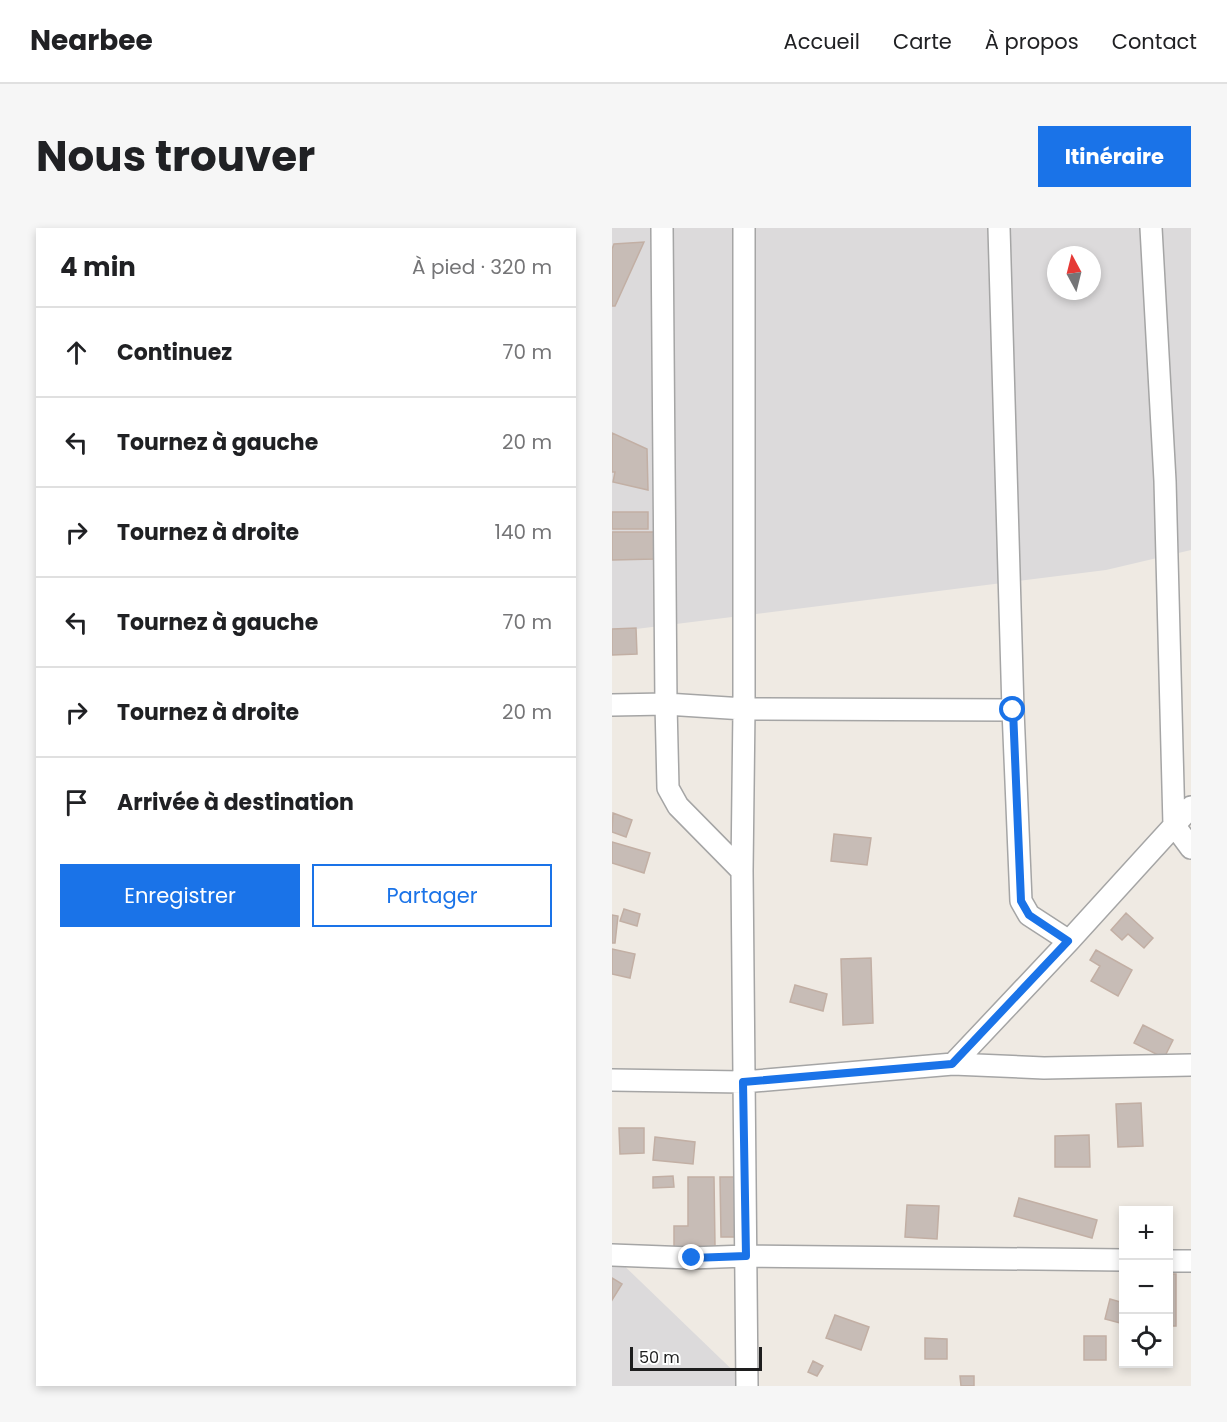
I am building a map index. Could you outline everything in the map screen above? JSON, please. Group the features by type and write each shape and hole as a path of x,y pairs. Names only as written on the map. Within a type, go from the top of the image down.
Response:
{"street":[{"path":"662,228 668,788 678,806 742,872"},
{"path":"744,228 742,872 747,1386"},
{"path":"999,228 1021,901 1029,915 1068,941"},
{"path":"1151,228 1165,481 1174,825 1191,848"},
{"path":"612,705 666,704 744,709 1013,710"},
{"path":"952,1064 1191,807"},
{"path":"612,1080 743,1082 952,1064 1044,1068 1191,1065"},
{"path":"612,1255 692,1258 746,1256 1119,1260"},
{"path":"1173,1261 1191,1261"}],"shaded area":[{"path":"612,228 1191,228 1191,550 1106,570 612,632"},
{"path":"612,1254 749,1386 612,1386"}],"building":[{"path":"644,242 615,306 612,306 612,249 614,244"},
{"path":"612,433 647,449 648,490 613,482 615,472 612,472"},
{"path":"612,512 648,512 648,529 612,529"},
{"path":"612,532 655,532 655,559 612,560"},
{"path":"636,628 637,654 612,655 612,629"},
{"path":"613,813 632,820 626,837 612,832"},
{"path":"834,834 871,838 867,865 831,861"},
{"path":"612,842 650,853 644,873 612,863"},
{"path":"624,909 640,914 637,926 620,921"},
{"path":"1126,913 1153,938 1144,948 1128,934 1122,940 1111,930"},
{"path":"612,915 618,916 615,943 612,943"},
{"path":"612,949 635,954 630,978 612,974"},
{"path":"1096,950 1132,970 1118,996 1091,981 1100,966 1090,960"},
{"path":"871,958 873,1023 843,1025 841,959"},
{"path":"795,985 827,994 823,1011 790,1002"},
{"path":"1143,1025 1173,1040 1164,1058 1134,1043"},
{"path":"1141,1103 1143,1146 1118,1147 1116,1104"},
{"path":"619,1128 644,1128 644,1153 620,1154"},
{"path":"1089,1135 1090,1167 1055,1167 1055,1136"},
{"path":"655,1137 695,1142 693,1164 653,1160"},
{"path":"673,1176 674,1187 653,1188 653,1177"},
{"path":"688,1177 714,1177 715,1246 674,1247 674,1226 688,1226"},
{"path":"720,1177 735,1177 736,1237 721,1237"},
{"path":"1019,1198 1097,1220 1092,1238 1014,1216"},
{"path":"907,1205 939,1206 937,1239 905,1237"},
{"path":"1173,1274 1176,1274 1176,1326 1173,1326"},
{"path":"612,1278 622,1284 612,1300"},
{"path":"1110,1299 1119,1302 1119,1323 1105,1319"},
{"path":"835,1315 869,1327 861,1350 826,1338"},
{"path":"1084,1336 1106,1336 1106,1360 1084,1360"},
{"path":"925,1338 947,1339 947,1359 925,1359"},
{"path":"813,1361 823,1366 817,1376 808,1372"},
{"path":"960,1376 974,1376 974,1386 961,1386"}],"route":[{"path":"692,1258 746,1256 743,1082 952,1064 1068,941 1029,915 1021,901 1013,710"}]}
